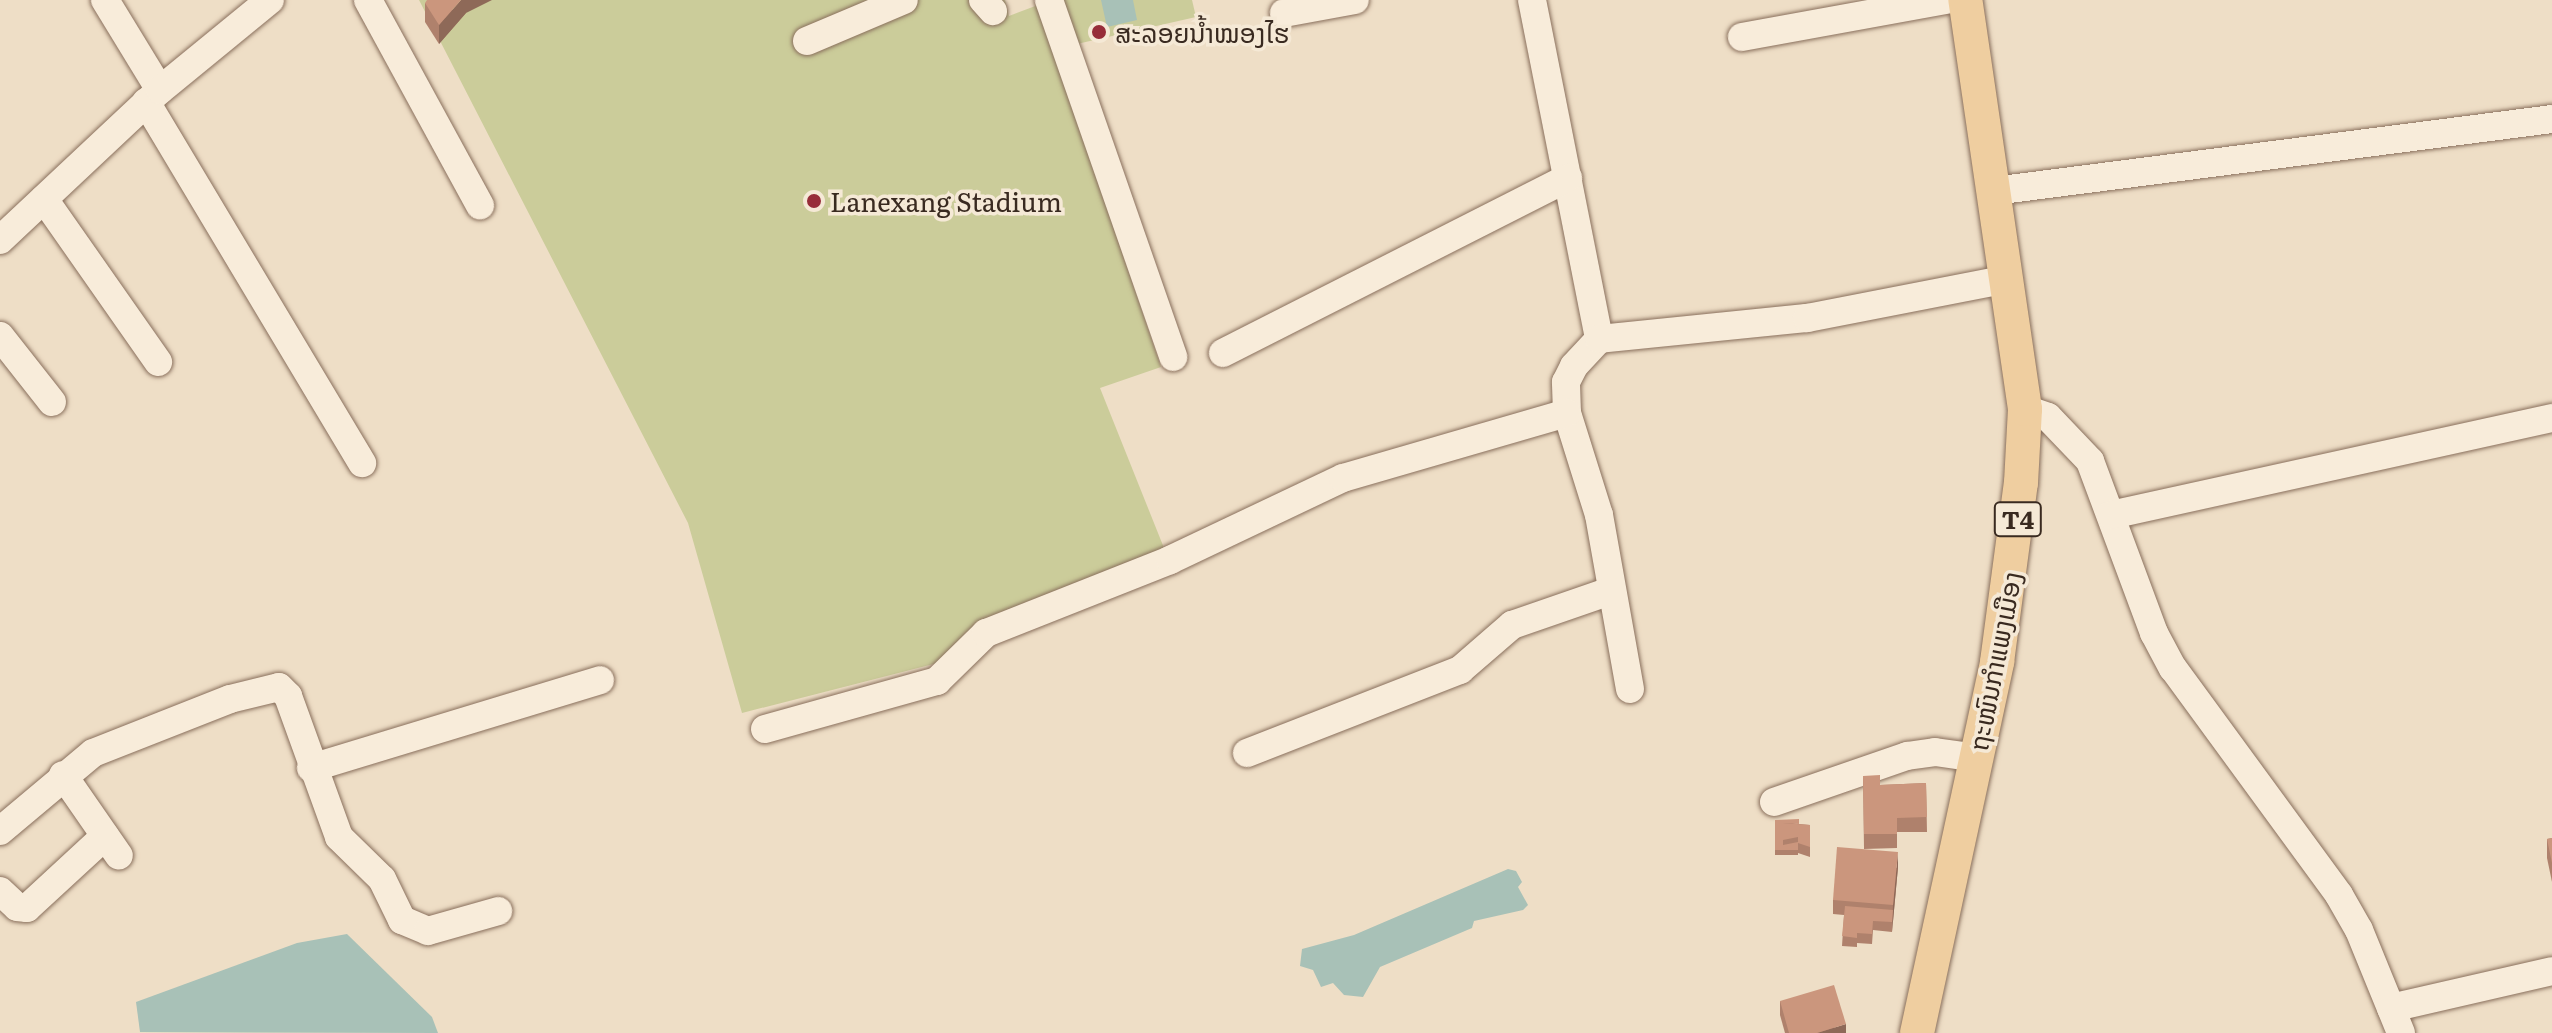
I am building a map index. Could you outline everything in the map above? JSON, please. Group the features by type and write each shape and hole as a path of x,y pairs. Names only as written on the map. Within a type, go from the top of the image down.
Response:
{"main road":[{"name":"ຖະໜົນກຳແພງເມືອງ","path":"1917,1033 1977,758 2015,549 2025,409 1965,0"}],"street":[{"path":"105,0 153,96 362,463"},
{"path":"0,240 153,96 270,0"},
{"path":"368,0 480,205"},
{"path":"807,41 871,7 904,0"},
{"path":"1049,0 1173,357"},
{"path":"1284,13 1355,0"},
{"path":"1532,0 1599,339"},
{"path":"1742,37 1946,0"},
{"path":"1994,191 2552,119"},
{"path":"1223,353 1568,178"},
{"path":"44,199 158,362"},
{"path":"1630,689 1610,591 1599,515 1567,413 1566,382 1574,366 1599,339 1807,318 2008,279"},
{"path":"0,336 52,402"},
{"path":"2025,409 2048,417 2071,436 2090,461 2154,633 2173,668 2339,895 2359,930 2396,1020 2552,971"},
{"path":"765,729 937,681 986,633 1170,560 1343,478 1567,413"},
{"path":"2111,515 2552,418"},
{"path":"1247,753 1460,670 1499,633 1525,619 1564,610 1610,591"},
{"path":"311,768 600,680"},
{"path":"0,831 63,775 93,753 265,687 279,687 288,696 311,768 339,837 382,879 402,920 428,931 498,911"},
{"path":"1774,802 1907,756 1935,752 1977,758"},
{"path":"0,891 17,907 27,908 112,846 63,775"}],"green space":[{"name":"Lanexang Stadium","path":"419,0 1005,0 1009,16 1038,5 1161,367 1100,388 1166,553 965,633 953,659 742,713 688,523"},
{"name":"ສະລອຍນ້ຳໝອງໄຮ","path":"1058,0 1192,0 1196,17 1068,46"}],"shaded area":[{"path":"1101,0 1133,0 1137,20 1107,27"},
{"path":"1508,869 1516,871 1522,882 1518,887 1528,905 1523,910 1474,921 1472,928 1380,967 1363,997 1344,995 1333,983 1321,987 1313,970 1300,966 1302,949 1354,935"},
{"path":"347,934 432,1017 438,1033 140,1032 136,1002 297,943"}],"building":[{"path":"427,0 461,0 439,25 425,3"},
{"path":"1880,775 1880,785 1926,783 1927,817 1897,818 1897,834 1864,834 1863,776"},
{"path":"1799,819 1799,824 1783,823 1783,845 1798,842 1798,850 1775,850 1775,820"},
{"path":"1783,823 1810,825 1810,847 1798,843 1798,837 1783,840"},
{"path":"2552,838 2552,863 2547,839"},
{"path":"1837,847 1898,852 1893,905 1833,900"},
{"path":"1845,906 1893,910 1892,922 1873,921 1872,934 1857,933 1857,938 1842,936"},
{"path":"1834,985 1846,1024 1817,1033 1789,1033 1780,1001"}],"place":[{"name":"ສະລອຍນ້ຳໝອງໄຮ","path":"1099,32"},
{"name":"Lanexang Stadium","path":"814,201"}]}
